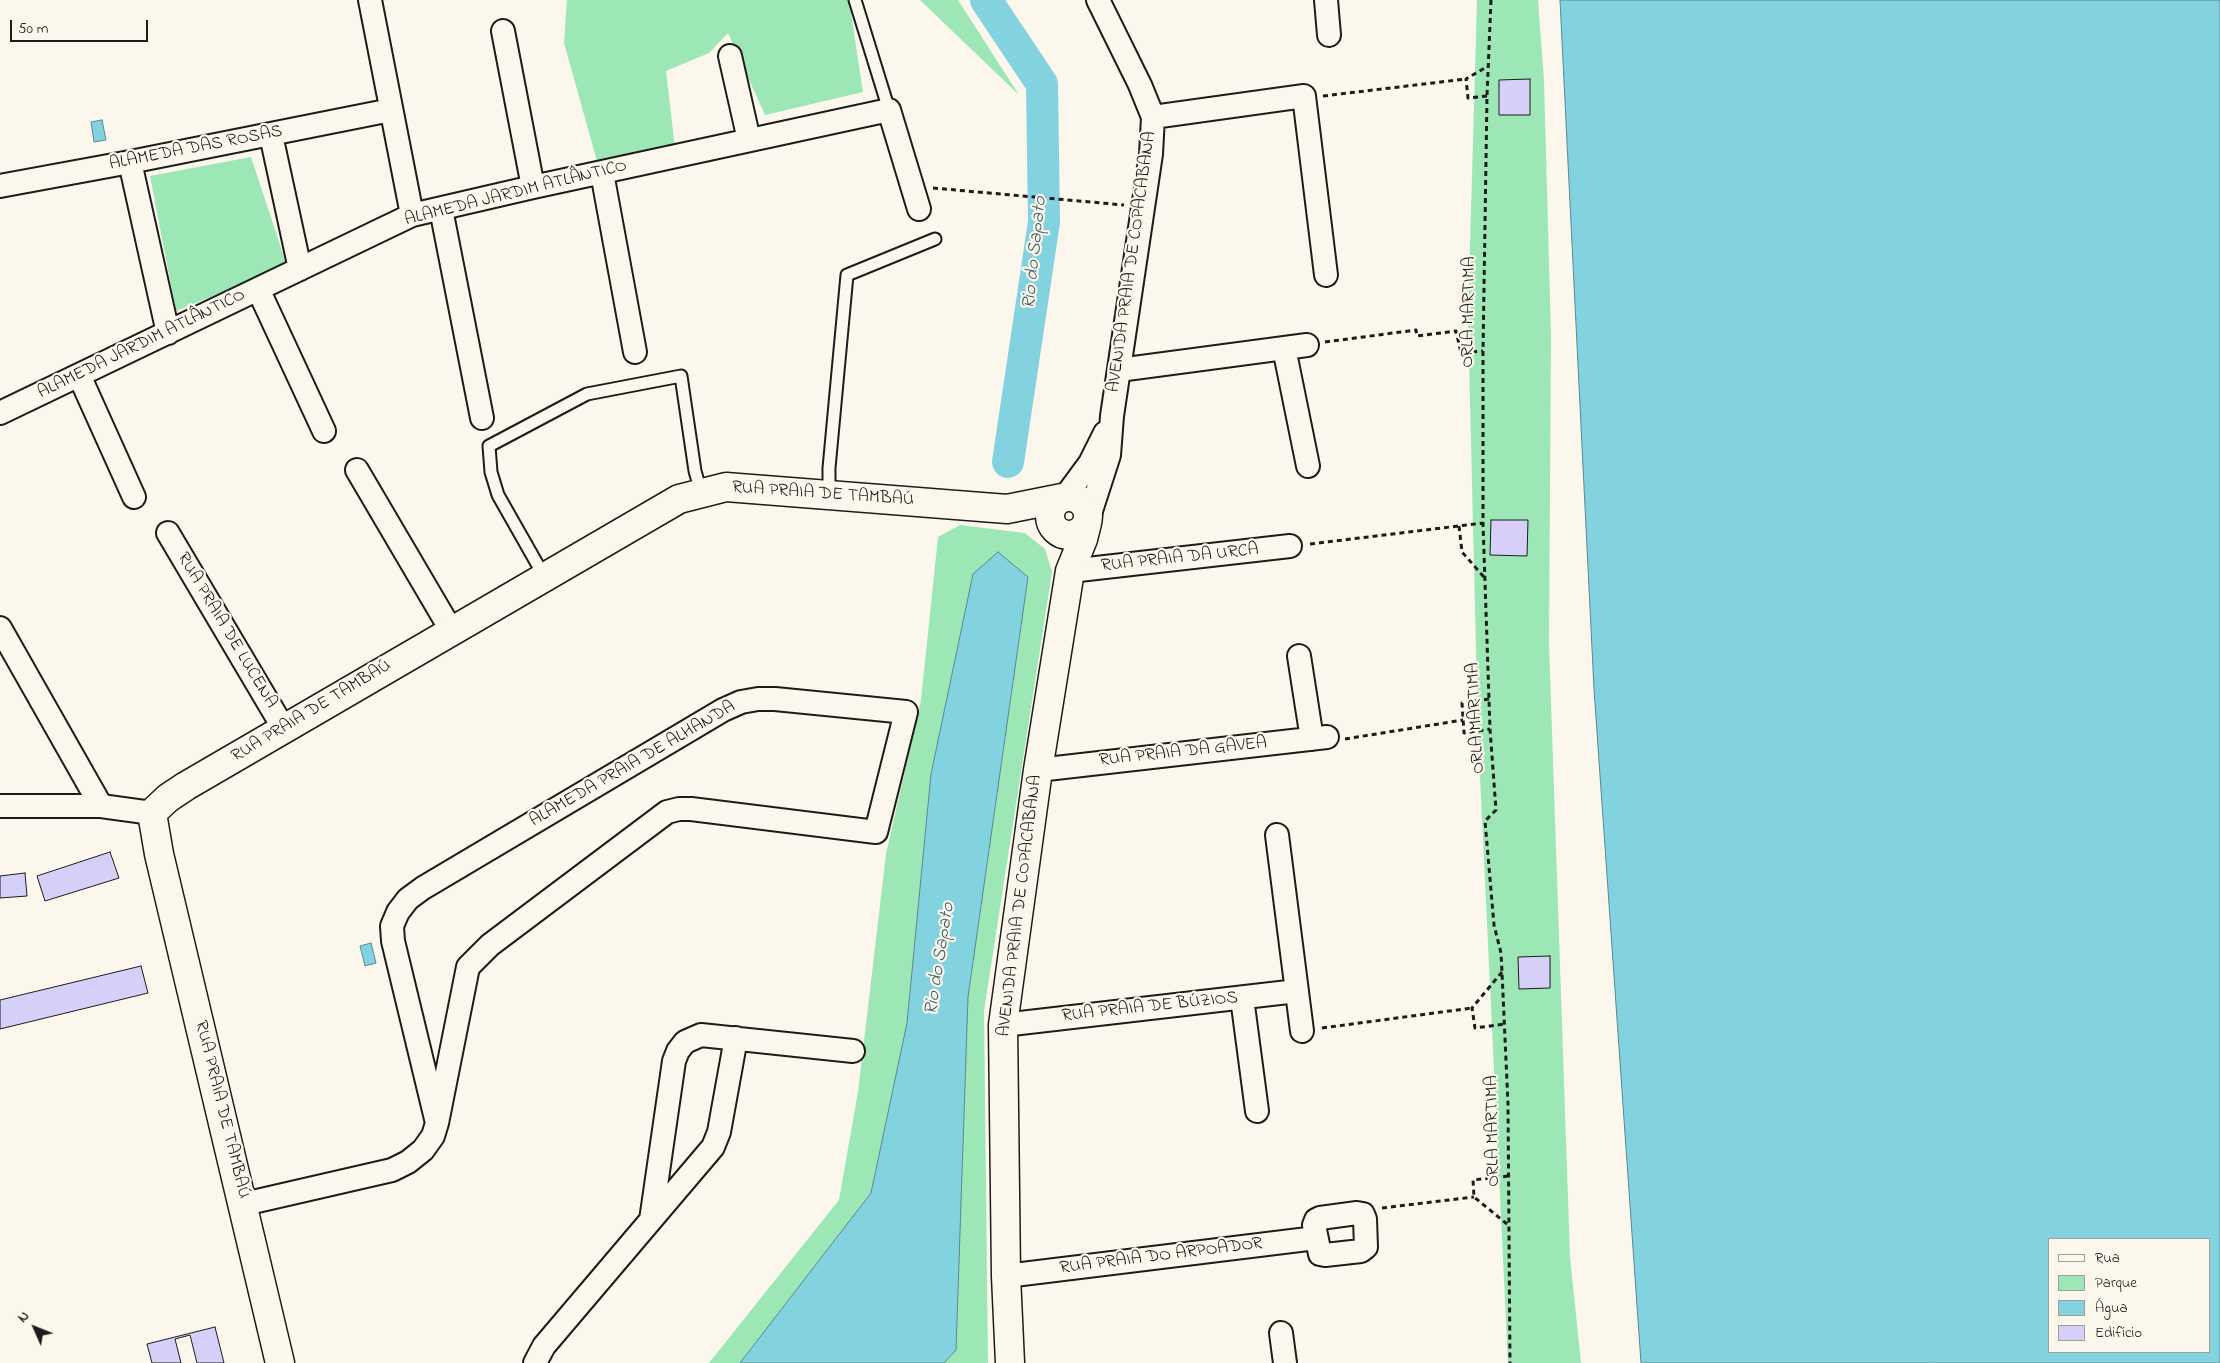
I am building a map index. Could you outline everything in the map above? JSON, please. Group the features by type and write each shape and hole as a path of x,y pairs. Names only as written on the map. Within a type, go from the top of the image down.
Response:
{"street":[{"path":"370,0 412,215"},
{"name":"AVENIDA PRAIA DE COPACABANA","path":"1010,1363 1006,1276 1003,1024 1038,770 1070,571 1083,539 1107,464 1112,416 1151,154 1153,117 1140,85 1098,0"},
{"path":"1326,0 1329,35"},
{"path":"503,31 534,187"},
{"path":"730,56 749,140"},
{"path":"1153,117 1304,96 1326,275"},
{"name":"ALAMEDA DAS ROSAS","path":"0,186 271,135 392,110"},
{"path":"889,110 919,209"},
{"name":"ALAMEDA JARDIM ATLÂNTICO","path":"0,413 412,215 889,110"},
{"path":"271,135 300,269"},
{"path":"130,162 168,333"},
{"path":"602,173 636,352"},
{"path":"441,209 482,418"},
{"path":"258,288 324,431"},
{"path":"1119,370 1307,345"},
{"path":"1284,348 1308,466"},
{"path":"79,376 134,497"},
{"name":"AVENIDA PRAIA DE COPACABANA","path":"1063,498 1090,463 1112,416"},
{"path":"357,470 451,630"},
{"name":"RUA PRAIA DE TAMBAÚ","path":"280,1363 244,1204 159,854 152,813 168,798 186,786 679,499 726,487 750,487 1007,509 1063,498"},
{"path":"1063,498 1077,498 1082,502 1088,513 1088,521 1079,533 1072,535 1060,533 1054,528 1050,518 1051,508 1063,498"},
{"name":"RUA PRAIA DE TAMBAÚ","path":"1007,509 1054,528"},
{"name":"AVENIDA PRAIA DE COPACABANA","path":"1054,528 1063,547 1070,571"},
{"name":"RUA PRAIA DE LUCENA","path":"168,533 284,729"},
{"name":"RUA PRAIA DA URCA","path":"1070,571 1290,546"},
{"path":"0,628 101,806"},
{"path":"1299,656 1320,738"},
{"name":"ALAMEDA PRAIA DE ALHANDA","path":"244,1204 392,1170 408,1162 423,1150 433,1136 437,1123 468,967 478,955 667,812 691,809 876,832 906,712 775,699 741,702 723,710 423,888 408,899 398,912 392,926 392,941 437,1123"},
{"name":"RUA PRAIA DA GAVEA","path":"1038,770 1320,738"},
{"path":"0,806 101,806 152,813"},
{"path":"1277,836 1302,1031"},
{"name":"RUA PRAIA DE BÚZIOS","path":"1003,1024 1297,991"},
{"path":"1242,998 1257,1112"},
{"path":"651,1220 674,1061 678,1051 685,1042 701,1035 853,1051"},
{"path":"535,1363 544,1346 717,1140 736,1038"},
{"path":"1357,1213 1362,1214 1368,1242 1364,1249 1322,1255 1318,1252 1314,1225 1317,1219 1357,1213"},
{"name":"RUA PRAIA DO ARPOADOR","path":"1006,1276 1316,1238"},
{"path":"1281,1333 1286,1363"}],"lane":[{"path":"855,0 889,110"},
{"path":"829,494 828,468 847,275 935,239"},
{"path":"544,576 498,495 491,472 489,446 546,415 587,394 682,376 695,471 701,492"}],"path":[{"name":"ORLA MARTIMA","path":"1491,0 1487,96 1482,350 1483,523 1490,729 1496,810 1485,821 1494,925 1501,953 1505,1024 1509,1176 1510,1363"},
{"path":"1304,96 1324,96 1466,79 1489,65"},
{"path":"1466,79 1468,98 1487,96"},
{"path":"912,186 1068,198 1144,208"},
{"path":"1307,345 1416,330 1417,336 1456,331 1461,353 1482,350"},
{"path":"1290,546 1483,523"},
{"path":"1460,526 1462,552 1484,577"},
{"path":"1489,699 1462,703 1464,733 1490,729"},
{"path":"1320,738 1344,740 1463,720"},
{"path":"1302,1031 1472,1008 1502,972"},
{"path":"1472,1008 1475,1028 1505,1024"},
{"path":"1474,1197 1473,1180 1509,1176"},
{"path":"1362,1214 1370,1209 1474,1197 1508,1224"}],"green space":[{"path":"567,0 849,0 863,92 765,115 728,33 709,53 666,71 676,157 597,161 564,43"},
{"path":"920,0 958,0 1019,95"},
{"path":"1477,0 1538,0 1544,81 1551,335 1549,644 1570,1257 1581,1363 1508,1363 1478,734 1468,316"},
{"path":"251,157 287,266 176,311 150,176"},
{"path":"960,525 1025,533 1045,549 1052,572 984,1011 988,1363 709,1363 839,1200 858,1092 886,854 921,700 938,537"}],"water":[{"path":"1560,0 2220,0 2220,1363 1641,1363 1594,689"},
{"path":"102,120 106,140 94,142 91,122"},
{"path":"998,552 1028,577 968,997 956,1350 944,1363 740,1363 871,1193 907,1023 931,774 973,574"},
{"path":"371,943 376,963 365,966 360,946"}],"building":[{"path":"1530,79 1530,115 1499,115 1499,80"},
{"path":"1491,520 1528,520 1527,556 1490,555"},
{"path":"110,852 119,878 45,901 37,876"},
{"path":"25,873 27,896 0,898 0,876"},
{"path":"1550,956 1550,988 1519,989 1518,957"},
{"path":"141,966 148,993 0,1029 0,1000"},
{"path":"215,1327 224,1363 197,1363 190,1335 175,1339 181,1363 152,1363 147,1344"}],"waterway":[{"name":"Rio do Sapato","path":"986,0 1042,84 1044,222 1008,462"}]}
